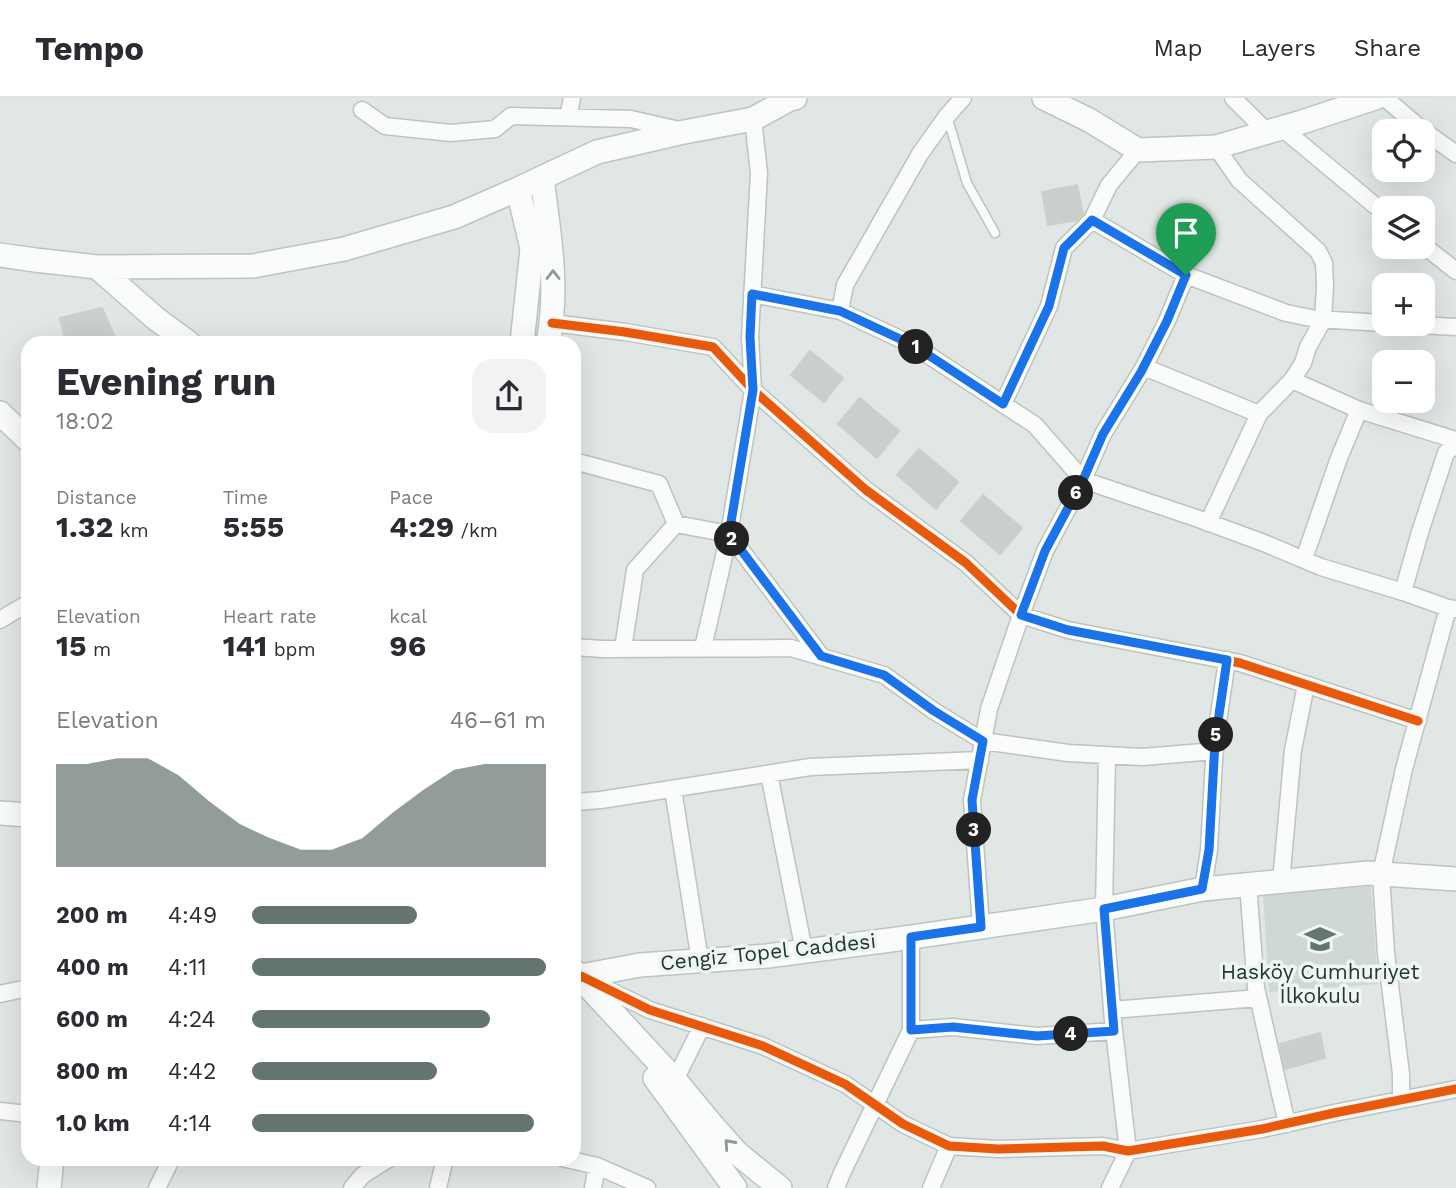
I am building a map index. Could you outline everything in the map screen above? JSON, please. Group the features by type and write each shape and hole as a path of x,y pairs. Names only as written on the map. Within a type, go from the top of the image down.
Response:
{"main road":[{"path":"0,255 97,267 253,266 344,249 454,217 597,152 753,119 795,98"},
{"path":"1044,98 1089,120 1138,150 1216,147 1375,98"},
{"path":"542,178 554,269 550,333"},
{"path":"518,189 532,249 523,336"},
{"path":"97,267 179,336"},
{"path":"0,413 21,433"},
{"path":"0,813 21,814"},
{"name":"Cengiz Topel Caddesi","path":"581,975 640,965 804,951 911,937 1104,909 1202,889 1368,873 1456,879"},
{"path":"581,981 675,1080 737,1153 780,1188"},
{"path":"581,983 727,1184"},
{"path":"49,1188 51,1166"}],"street":[{"path":"568,117 572,98"},
{"path":"840,311 845,285 920,154 963,98"},
{"path":"1233,98 1372,204"},
{"path":"1385,98 1456,154"},
{"path":"362,110 385,126 451,133 495,129 511,116 631,119 688,132"},
{"path":"703,648 729,534 753,390 750,337 759,173 753,119"},
{"path":"1208,523 1259,414 1292,380 1303,363 1308,347 1323,320 1325,286 1324,262 1318,251 1239,180 1216,147"},
{"path":"1003,404 1049,306 1064,248 1092,220 1109,185 1138,150"},
{"path":"1092,220 1186,275 1286,313 1323,320 1372,322"},
{"path":"1435,254 1456,271"},
{"path":"981,927 972,800 989,709 1045,551 1083,480 1103,434 1167,321 1186,275"},
{"path":"752,294 840,311 913,345 1035,425 1083,480 1321,566 1452,609 1435,650 1404,769 1381,874 1386,953 1401,1074 1401,1099"},
{"path":"1435,326 1456,327"},
{"path":"550,333 625,332 713,347 753,390 866,490 966,563 1021,615 1068,630 1240,663 1418,721"},
{"path":"1143,367 1259,414"},
{"path":"1292,380 1359,410 1456,442 1447,453 1403,592"},
{"path":"1304,559 1339,458 1359,410"},
{"path":"581,463 659,484 676,524"},
{"path":"676,524 729,534 821,656"},
{"path":"622,649 635,570 676,524"},
{"path":"0,621 21,608"},
{"path":"581,647 791,648 884,675 934,711 983,741 1068,753 1142,757 1215,751"},
{"path":"1202,889 1209,850 1215,751 1227,660"},
{"path":"1281,881 1293,750 1306,685"},
{"path":"1107,755 1104,909 1128,1151 1110,1188"},
{"path":"581,801 810,768 979,760"},
{"path":"769,774 804,951"},
{"path":"673,789 700,961"},
{"path":"1248,885 1256,988 1287,1124"},
{"path":"836,1188 911,1030 911,937"},
{"path":"581,978 650,1010 763,1045 845,1084 903,1124 949,1146 998,1149 1103,1146 1128,1151 1287,1124 1456,1089"},
{"path":"0,993 21,989"},
{"path":"1112,1010 1258,998"},
{"path":"675,1080 702,1026"},
{"path":"911,1030 953,1027 1037,1036 1114,1031"},
{"path":"0,1111 21,1113"},
{"path":"931,1188 949,1146"},
{"path":"581,1162 597,1166 647,1188"},
{"path":"157,1188 168,1166"},
{"path":"352,1188 363,1175 377,1166"},
{"path":"438,1188 443,1166"},
{"path":"593,1188 597,1166"}],"lane":[{"path":"947,116 967,183 995,233"}],"shaded area":[{"name":"Hasköy Cumhuriyet İlkokulu","path":"1371,886 1378,984 1269,992 1263,893"}],"building":[{"path":"1077,185 1083,214 1077,220 1048,225 1042,192"},
{"path":"102,308 115,336 64,336 60,318"},
{"path":"810,351 843,378 824,402 791,375"},
{"path":"860,398 899,431 877,458 838,424"},
{"path":"919,449 958,482 936,509 897,475"},
{"path":"983,495 1022,528 1000,554 961,521"},
{"path":"1320,1033 1325,1058 1285,1069 1280,1044"}],"cycle path":[{"path":"552,323 713,347 753,390 866,490 966,563 1021,615 1068,630 1240,663 1418,721"},
{"path":"581,976 650,1010 763,1046 845,1084 903,1124 949,1146 998,1149 1103,1146 1128,1151 1262,1129 1456,1089"}],"place":[{"name":"Hasköy Cumhuriyet İlkokulu","path":"1320,939"}],"route":[{"path":"1092,220 1186,275 1167,321 1141,372 1103,434 1083,480 1045,551 1021,615 1068,630 1227,660 1215,742 1209,850 1202,889 1104,909 1114,1031 1037,1036 953,1027 911,1030 911,937 981,927 972,800 983,741 934,711 884,675 821,656 729,534 753,390 750,337 752,294 840,311 913,345 1003,404 1049,306 1064,248 1092,220"}]}
